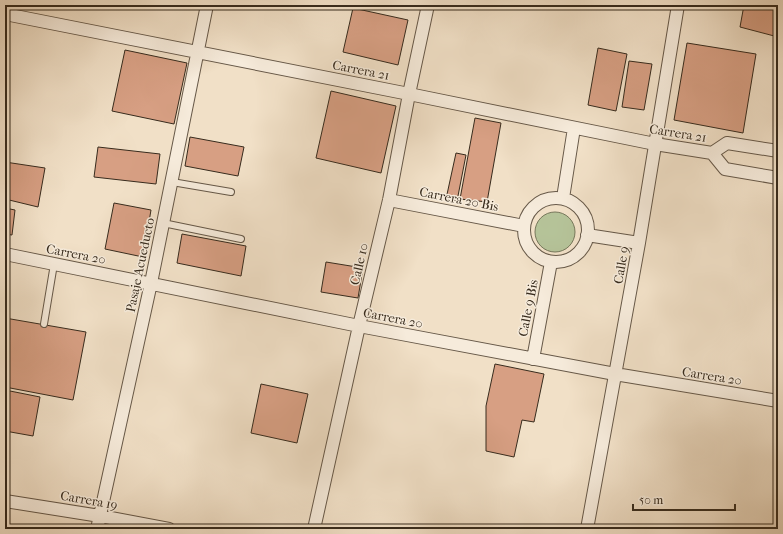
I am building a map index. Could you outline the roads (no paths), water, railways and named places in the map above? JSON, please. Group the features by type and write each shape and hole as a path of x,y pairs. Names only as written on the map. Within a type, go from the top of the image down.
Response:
{"street":[{"path":"5,11 6,5"},
{"name":"Pasaje Acueducto","path":"97,529 164,223 207,5"},
{"name":"Calle 10","path":"314,529 359,326 389,200 428,5"},
{"name":"Calle 9","path":"587,529 639,243 678,5"},
{"name":"Carrera 21","path":"5,14 655,144 712,152 727,143 778,151"},
{"path":"563,198 574,128"},
{"name":"Carrera 21","path":"712,152 725,169 778,178"},
{"path":"552,198 563,198 572,202 579,208 587,225 587,235 580,250 574,256 559,262 550,262 539,257 530,249 524,234 524,226 527,215 533,207 542,201 552,198"},
{"name":"Carrera 20 Bis","path":"389,200 524,226"},
{"path":"587,235 639,243"},
{"name":"Carrera 20","path":"5,254 359,326 616,374 778,401"},
{"name":"Calle 9 Bis","path":"532,358 550,262"},
{"name":"Carrera 19","path":"5,501 100,516 169,529"}],"lane":[{"path":"172,182 231,192"},
{"path":"164,223 241,239"},
{"path":"44,324 54,264"}]}
